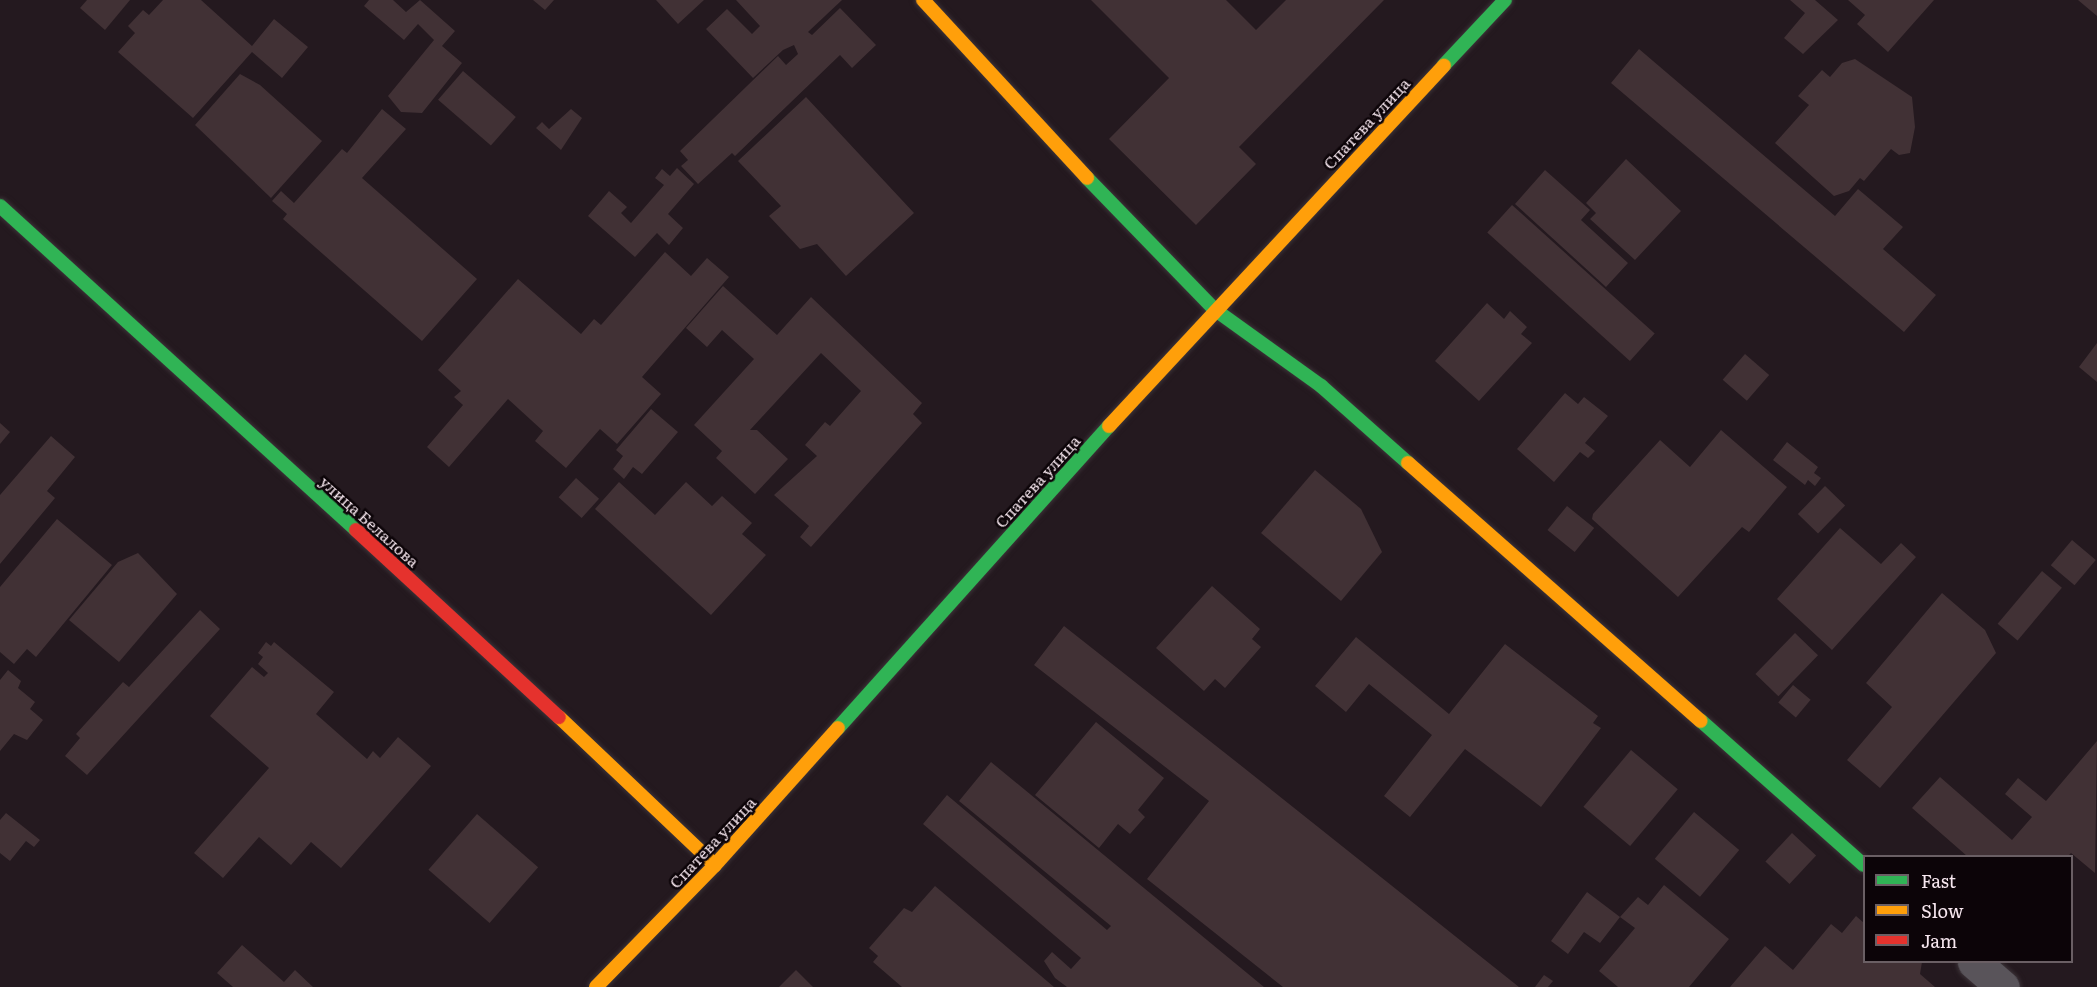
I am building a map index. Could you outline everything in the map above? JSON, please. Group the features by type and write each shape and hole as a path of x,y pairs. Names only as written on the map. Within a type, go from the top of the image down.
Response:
{"street":[{"path":"923,0 1052,143 1214,309 1321,386 1863,864"},
{"name":"Спатева улица","path":"596,987 715,865 1214,309 1504,0"},
{"name":"улица Белалова","path":"0,206 522,681 715,865"},
{"path":"1975,963 2003,987"}],"building":[{"path":"87,0 130,0 105,30 80,8"},
{"path":"163,0 201,0 252,46 274,19 308,47 282,78 252,52 193,118 118,52 135,33 128,26 143,10 149,15"},
{"path":"369,0 393,0 406,12 420,0 455,31 442,46 462,63 422,113 401,112 388,96 434,40 418,24 404,40 364,6"},
{"path":"533,0 554,0 545,10"},
{"path":"656,0 704,0 678,24"},
{"path":"736,0 842,0 808,32 812,35 840,8 876,45 852,68 840,55 735,156 732,153 698,184 681,166 688,160 680,151 778,56 786,65 798,54 794,45 783,50 753,78 706,29 727,9 752,34 760,26"},
{"path":"1091,0 1226,0 1256,30 1286,0 1384,0 1239,147 1256,164 1196,225 1109,139 1169,78"},
{"path":"1790,0 1815,0 1838,20 1803,54 1784,38 1805,13"},
{"path":"1848,0 1934,0 1888,52 1857,24 1865,15"},
{"path":"2078,0 2097,0 2097,16"},
{"path":"1639,49 1835,216 1858,189 1903,227 1883,249 1936,295 1904,332 1611,83"},
{"path":"1855,59 1912,97 1915,127 1910,153 1899,155 1891,149 1864,181 1860,178 1849,191 1834,196 1775,143 1809,105 1798,96 1822,70 1830,77 1842,63"},
{"path":"463,71 516,117 491,146 438,100"},
{"path":"240,74 260,85 322,141 271,198 195,125"},
{"path":"806,97 914,213 846,276 817,244 800,249 769,216 781,206 738,161"},
{"path":"382,109 406,129 362,178 477,279 422,341 283,219 287,214 272,201 281,191 294,203 342,149 347,153"},
{"path":"571,109 582,118 561,150 536,128 542,122 549,129"},
{"path":"1626,159 1681,211 1635,260 1590,219 1596,213 1586,203"},
{"path":"677,168 694,184 668,214 683,228 669,245 657,233 635,257 588,216 609,191 627,207 621,213 631,223 664,185 655,178 662,169 670,176"},
{"path":"1545,170 1590,210 1581,220 1628,263 1606,287 1515,204"},
{"path":"1512,205 1655,333 1630,361 1487,232"},
{"path":"665,252 691,276 707,258 729,277 642,377 661,394 617,444 600,429 566,468 535,441 543,431 508,399 449,467 427,447 463,405 454,397 461,391 438,370 518,279 581,334 594,319 601,325"},
{"path":"723,286 777,335 811,297 922,403 913,414 922,423 811,547 800,537 809,526 774,495 817,456 805,445 825,422 830,426 861,391 821,353 750,430 757,430 788,459 755,494 716,458 722,451 694,425 754,359 722,330 707,347 686,328"},
{"path":"1487,303 1504,319 1510,311 1527,327 1521,334 1532,343 1479,401 1435,361"},
{"path":"2097,343 2097,382 2079,367"},
{"path":"1745,354 1769,375 1747,401 1723,380"},
{"path":"1565,393 1578,404 1584,397 1608,416 1585,443 1595,451 1588,458 1580,452 1554,482 1517,449"},
{"path":"651,409 678,432 642,474 633,467 624,479 613,469 623,456 616,450"},
{"path":"0,423 10,432 0,444"},
{"path":"1721,430 1787,487 1749,532 1742,527 1678,597 1592,519 1593,514 1660,440 1690,467"},
{"path":"51,436 75,457 47,491 55,498 0,564 0,495"},
{"path":"1787,442 1818,467 1814,473 1821,478 1815,486 1808,480 1805,485 1773,460"},
{"path":"1315,470 1361,509 1382,552 1341,601 1261,533"},
{"path":"576,478 599,499 582,518 559,497"},
{"path":"619,482 655,515 686,482 712,506 722,496 752,523 742,534 766,555 711,615 595,509"},
{"path":"1825,486 1845,505 1818,534 1798,514"},
{"path":"1567,506 1594,528 1575,552 1547,530"},
{"path":"57,519 112,565 36,657 27,649 14,664 0,652 0,587"},
{"path":"1840,528 1881,564 1901,543 1916,557 1832,650 1777,599"},
{"path":"2072,540 2096,560 2075,585 2051,565"},
{"path":"138,553 177,594 119,662 69,620 118,562"},
{"path":"2042,571 2062,588 2018,641 1998,624"},
{"path":"1212,586 1260,629 1252,639 1261,647 1225,688 1215,679 1204,691 1156,648"},
{"path":"1942,593 1985,630 1996,653 1880,788 1847,760 1892,707 1866,683"},
{"path":"200,610 220,629 87,775 65,756 80,738 76,734 123,682 129,687"},
{"path":"1064,626 1519,987 1283,987 1147,879 1209,801 1034,665"},
{"path":"1795,633 1818,655 1778,696 1755,674"},
{"path":"1356,637 1449,714 1505,644 1598,716 1593,723 1601,728 1541,807 1465,749 1410,817 1384,796 1432,735 1369,684 1346,712 1315,686"},
{"path":"266,642 271,646 274,642 334,692 316,714 367,759 373,751 380,758 398,737 431,766 341,868 311,842 291,865 259,837 223,878 194,853 269,768 210,716 252,667 264,677 268,673 258,664 263,657 258,653"},
{"path":"8,670 21,681 18,688 35,702 30,709 43,720 27,740 14,734 0,751 0,680"},
{"path":"1793,685 1811,700 1796,717 1778,703"},
{"path":"1096,722 1164,778 1138,810 1145,817 1130,834 1118,824 1099,848 1035,795"},
{"path":"2097,741 2095,873 2071,853 2069,855 1966,855 1912,808 1940,777 2012,840 2032,817 2005,794 2018,778 2046,801"},
{"path":"1631,750 1678,789 1630,846 1583,807"},
{"path":"991,762 1264,987 1067,987 1055,978 1044,961 1052,952 1071,969 1081,958 923,824 947,795 1107,930 1111,926 959,801"},
{"path":"1694,812 1739,850 1700,897 1655,859"},
{"path":"6,813 40,840 34,847 26,841 10,861 0,853 0,820"},
{"path":"477,814 538,867 490,923 428,870"},
{"path":"1792,833 1816,856 1790,884 1765,862"},
{"path":"1664,885 1729,939 1689,987 1618,987 1599,971 1635,928 1620,917 1638,897 1648,905"},
{"path":"935,886 1054,987 902,987 873,962 878,956 869,948 904,908 912,912"},
{"path":"1587,892 1620,917 1600,943 1584,932 1568,954 1551,941"},
{"path":"1856,916 1863,922 1863,963 1922,963 1920,974 1935,987 1730,987 1765,946 1793,970 1831,924 1842,933"},
{"path":"242,945 284,982 295,970 313,987 233,987 217,973"},
{"path":"796,970 813,987 779,987"},
{"path":"1544,975 1553,981 1548,987 1535,987"}],"traffic: fast":[{"path":"1444,65 1505,0"},
{"path":"1087,178 1214,309 1321,386 1408,463"},
{"path":"0,206 356,530"},
{"path":"838,728 1109,426"},
{"path":"1701,721 1863,864"}],"traffic: slow":[{"path":"923,0 1087,178"},
{"path":"1109,426 1444,65"},
{"path":"1408,463 1701,721"},
{"path":"559,717 715,865"},
{"path":"596,987 715,865 838,728"}],"traffic: jam":[{"path":"356,530 559,717"}]}
